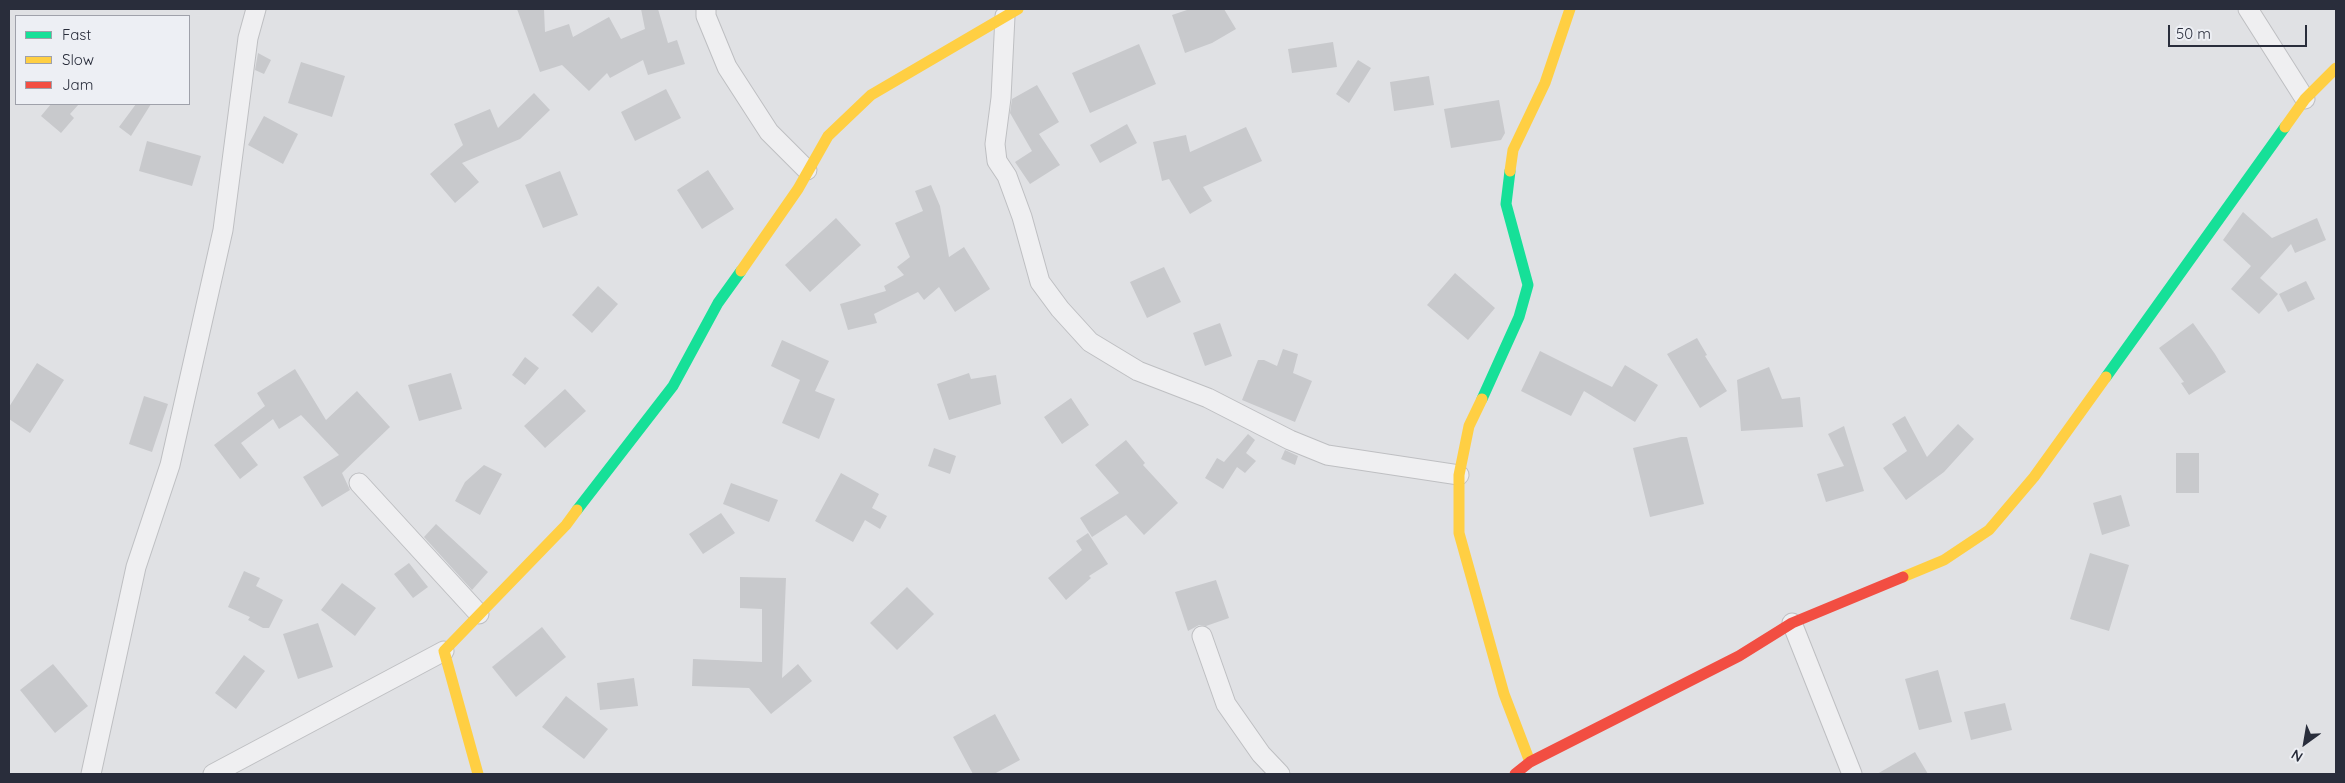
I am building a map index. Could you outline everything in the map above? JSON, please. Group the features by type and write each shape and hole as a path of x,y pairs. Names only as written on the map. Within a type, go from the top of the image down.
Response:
{"street":[{"path":"91,774 136,567 170,464 221,240 248,38 256,9"},
{"path":"706,9 706,16 728,67 769,132 807,170"},
{"path":"1530,762 1504,694 1459,533 1459,475 1469,426 1519,317 1528,285 1506,204 1513,150 1545,83 1570,9"},
{"path":"2248,9 2305,99"},
{"path":"213,774 444,652 566,525 673,386 718,303 798,189 807,170 828,136 871,95 1011,13"},
{"path":"1011,13 995,144 997,161 1007,176 1022,217 1040,282 1060,309 1090,342 1138,371 1208,398 1290,440 1327,455 1459,475"},
{"path":"1515,774 1530,762 1739,656 1792,623 1944,560 1989,530 2034,478 2305,99 2336,68"},
{"path":"359,482 479,614"},
{"path":"1792,623 1852,774"},
{"path":"1202,636 1226,704 1262,754 1280,774"},
{"path":"444,652 478,774"}],"building":[{"path":"517,9 544,9 545,32 569,24 573,37 609,17 621,39 645,29 641,9 658,9 668,43 677,40 685,64 648,75 643,60 610,78 607,73 589,91 562,65 540,72"},
{"path":"1190,9 1224,9 1236,29 1212,43 1185,53 1172,15"},
{"path":"1333,42 1337,67 1292,73 1288,49"},
{"path":"1139,44 1156,84 1090,113 1072,73"},
{"path":"258,53 271,60 264,74 255,70"},
{"path":"1358,60 1371,68 1349,103 1336,94"},
{"path":"301,62 345,76 332,117 288,103"},
{"path":"1429,76 1434,105 1394,111 1390,82"},
{"path":"1037,85 1059,122 1039,134 1060,165 1030,184 1015,162 1032,151 1010,113 1012,99"},
{"path":"666,89 681,118 635,141 621,112"},
{"path":"534,93 550,110 520,139 462,163 479,182 455,203 430,174 463,145 454,124 490,109 498,128"},
{"path":"1499,100 1505,133 1501,140 1451,148 1444,109"},
{"path":"50,105 78,105 70,114 74,118 61,133 41,116"},
{"path":"135,105 150,105 131,136 119,127"},
{"path":"264,116 298,134 283,164 248,145"},
{"path":"1127,124 1137,143 1100,163 1090,145"},
{"path":"1246,127 1262,161 1203,187 1212,201 1190,214 1169,179 1162,181 1153,142 1186,135 1190,152"},
{"path":"147,141 201,156 192,186 139,171"},
{"path":"708,170 734,209 702,229 677,190"},
{"path":"560,171 578,215 543,228 525,185"},
{"path":"931,185 940,206 949,257 964,247 990,289 955,312 939,287 924,300 918,292 874,314 877,323 848,330 840,304 886,291 884,286 904,275 897,267 910,257 895,223 923,211 915,191"},
{"path":"2243,212 2272,238 2317,218 2326,240 2295,253 2291,244 2260,278 2278,294 2259,314 2231,289 2251,266 2223,240"},
{"path":"836,218 861,245 810,292 785,265"},
{"path":"1164,267 1181,302 1147,318 1130,282"},
{"path":"1455,273 1495,308 1468,340 1427,305"},
{"path":"2306,281 2315,299 2288,312 2279,294"},
{"path":"598,286 618,304 592,333 572,315"},
{"path":"1220,323 1232,356 1205,366 1193,333"},
{"path":"2193,323 2226,372 2189,395 2181,383 2184,382 2159,348"},
{"path":"1697,338 1707,355 1705,356 1727,391 1700,408 1667,354"},
{"path":"782,340 829,361 815,391 835,399 819,439 782,423 800,380 771,366"},
{"path":"1283,349 1298,354 1293,373 1312,381 1295,422 1242,400 1258,360 1264,360 1277,366"},
{"path":"1540,351 1612,387 1625,365 1658,385 1635,422 1584,391 1571,416 1521,391"},
{"path":"525,357 539,368 525,385 512,375"},
{"path":"37,363 64,380 30,433 9,419 9,407"},
{"path":"1769,367 1782,399 1800,397 1803,427 1741,431 1737,380"},
{"path":"295,369 326,420 357,391 390,427 342,473 350,490 322,507 303,477 339,455 301,415 279,429 273,419 241,443 258,465 240,479 214,445 265,406 257,393"},
{"path":"451,373 462,409 419,421 408,385"},
{"path":"969,373 971,379 996,375 1001,404 949,420 937,384"},
{"path":"565,389 586,411 545,448 524,426"},
{"path":"144,396 168,404 152,452 129,444"},
{"path":"1071,398 1089,425 1062,444 1044,417"},
{"path":"1905,416 1927,457 1958,424 1974,439 1944,472 1906,500 1883,468 1907,451 1892,424"},
{"path":"1844,426 1864,491 1826,502 1817,474 1844,466 1828,434"},
{"path":"1248,434 1255,440 1246,453 1256,461 1245,473 1237,467 1223,489 1205,478 1217,458 1224,462"},
{"path":"1687,437 1704,504 1650,517 1633,448"},
{"path":"1126,440 1145,463 1143,465 1178,503 1144,535 1126,515 1092,537 1080,518 1119,493 1095,465"},
{"path":"934,448 956,456 950,474 928,466"},
{"path":"1285,450 1298,456 1295,465 1281,459"},
{"path":"2176,453 2199,453 2199,493 2176,493"},
{"path":"484,465 502,474 480,515 455,501 465,482"},
{"path":"841,473 879,494 872,508 887,516 880,529 865,520 853,542 815,521"},
{"path":"731,483 778,500 769,522 723,504"},
{"path":"2121,495 2130,526 2102,535 2093,503"},
{"path":"721,513 735,533 703,554 689,534"},
{"path":"436,524 488,572 472,590 424,537"},
{"path":"1088,533 1108,564 1089,576 1091,578 1066,600 1048,578 1082,550 1076,541"},
{"path":"2090,553 2129,565 2109,631 2070,619"},
{"path":"409,563 428,587 413,598 394,574"},
{"path":"244,571 260,578 256,586 283,600 269,628 263,628 248,620 250,617 228,607"},
{"path":"740,577 786,578 782,678 798,664 812,681 771,714 749,688 692,686 693,659 762,662 762,609 740,608"},
{"path":"1216,580 1229,618 1206,626 1199,625 1188,631 1175,592"},
{"path":"342,583 376,608 355,636 321,610"},
{"path":"907,587 934,614 897,650 870,623"},
{"path":"318,623 333,667 298,679 283,634"},
{"path":"542,627 566,657 516,697 492,667"},
{"path":"244,655 265,671 236,709 215,693"},
{"path":"53,664 88,706 55,733 20,690"},
{"path":"1938,670 1952,722 1919,730 1905,679"},
{"path":"634,678 638,706 600,710 597,683"},
{"path":"566,696 608,729 584,759 542,727"},
{"path":"2005,703 2012,730 1971,740 1964,712"},
{"path":"995,714 1020,760 994,774 973,774 953,737"},
{"path":"1915,752 1928,774 1877,774"}],"traffic: fast":[{"path":"2106,377 2285,127"},
{"path":"1482,399 1519,317 1528,285 1506,204 1510,171"},
{"path":"577,510 673,386 718,303 741,271"}],"traffic: slow":[{"path":"741,271 798,189 828,136 871,95 1018,9"},
{"path":"1510,171 1513,150 1545,83 1570,9"},
{"path":"2285,127 2305,99 2336,68"},
{"path":"1903,577 1944,560 1989,530 2034,477 2106,377"},
{"path":"1482,399 1469,426 1459,475 1459,533 1504,694 1530,762"},
{"path":"478,774 444,651 566,525 577,510"}],"traffic: jam":[{"path":"1515,774 1530,762 1739,656 1792,623 1903,577"}]}
